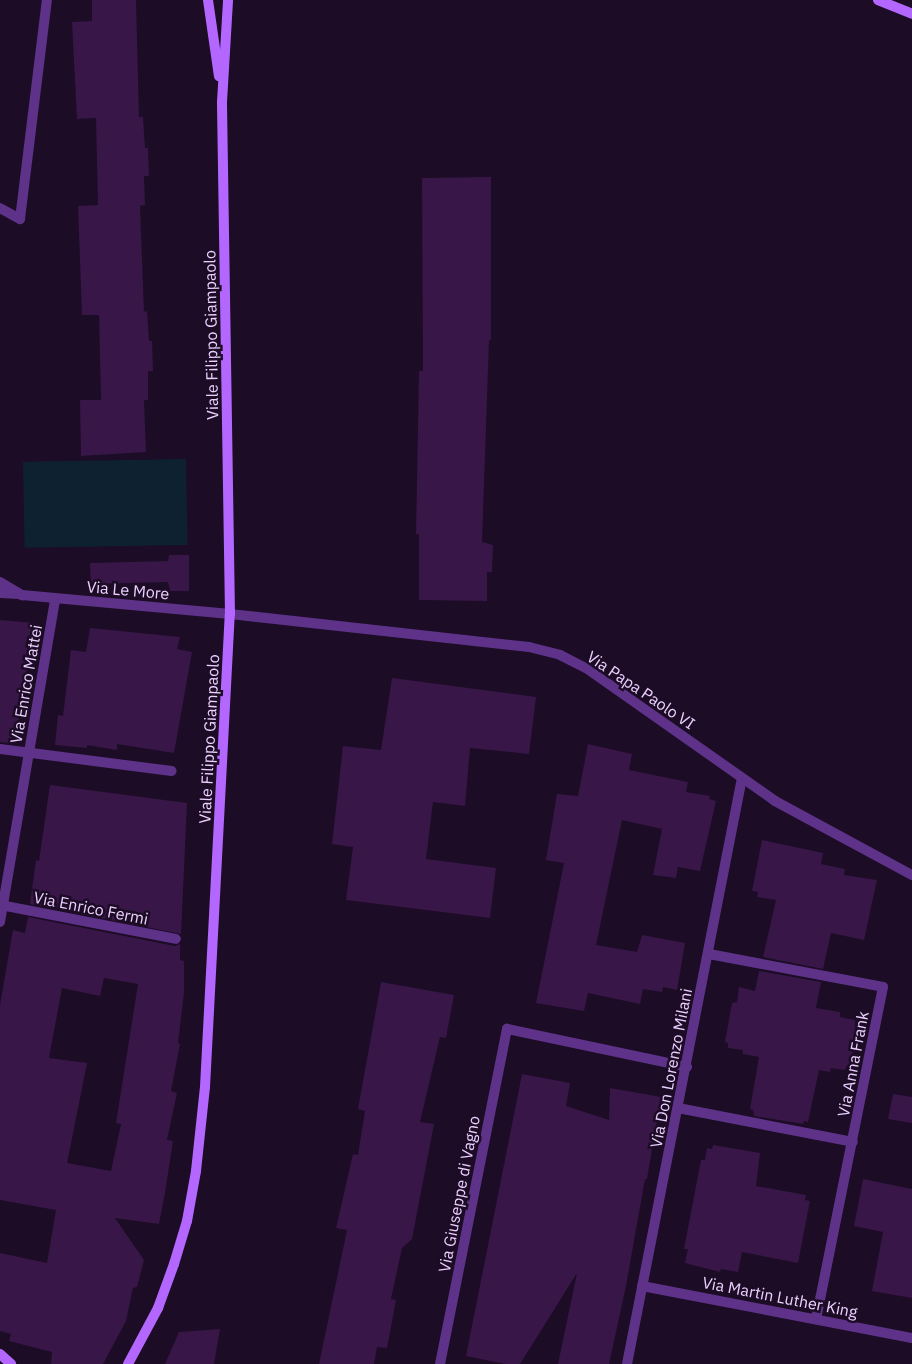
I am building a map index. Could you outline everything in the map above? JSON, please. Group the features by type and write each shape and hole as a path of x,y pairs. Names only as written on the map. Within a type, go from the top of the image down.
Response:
{"street":[{"path":"0,208 20,219 47,0"},
{"name":"Viale Filippo Giampaolo","path":"208,0 222,102"},
{"name":"Viale Filippo Giampaolo","path":"128,1364 158,1308 187,1221 196,1172 207,1052 230,614 222,102 228,0"},
{"path":"878,0 912,14"},
{"name":"Via Le More","path":"0,582 22,595"},
{"name":"Via Le More","path":"0,593 230,614"},
{"name":"Via Enrico Mattei","path":"0,922 1,905 30,752 55,599"},
{"name":"Via Papa Paolo VI","path":"230,614 529,647 560,655 586,668 775,800 912,875"},
{"path":"0,749 172,771"},
{"name":"Via Don Lorenzo Milani","path":"628,1364 742,778"},
{"name":"Via Enrico Fermi","path":"1,905 176,939"},
{"name":"Via Anna Frank","path":"709,954 883,987 816,1319"},
{"name":"Via Giuseppe di Vagno","path":"440,1364 507,1029 687,1067"},
{"path":"678,1108 852,1142"},
{"name":"Via Martin Luther King","path":"642,1286 912,1338"},
{"path":"0,1354 11,1364"}],"shaded area":[{"path":"186,459 188,545 25,548 23,462"}],"building":[{"path":"92,0 136,0 139,117 143,117 145,148 148,148 149,176 144,176 145,205 140,206 144,312 147,311 149,341 152,341 153,371 148,371 148,400 144,400 146,452 81,456 80,400 101,400 99,315 82,315 78,206 98,205 96,118 77,119 72,22 92,21"},
{"path":"491,177 491,340 489,340 482,542 493,545 492,572 487,572 487,601 419,600 419,534 416,534 419,371 423,371 422,178"},
{"path":"169,555 189,555 189,591 170,591 168,582 91,584 90,563 168,561"},
{"path":"0,620 34,623 15,744 0,742"},
{"path":"90,628 180,637 177,649 192,652 174,753 117,744 117,750 87,745 87,748 55,745 58,715 63,716 71,650 86,652"},
{"path":"392,678 536,697 529,754 470,748 465,806 433,802 426,859 496,868 490,918 346,900 353,847 332,844 343,746 381,750"},
{"path":"588,744 632,754 629,770 688,782 686,792 710,796 709,799 716,801 700,871 678,867 676,878 653,875 662,829 622,820 596,945 637,952 642,935 685,943 677,990 663,987 662,992 643,989 640,1004 588,993 584,1011 536,1003 564,863 546,860 557,794 578,796"},
{"path":"50,785 187,803 181,934 30,904 36,860 39,861"},
{"path":"762,840 823,853 821,864 845,869 844,875 877,880 864,940 831,933 823,969 763,957 776,900 757,897 758,892 752,891"},
{"path":"28,917 175,946 180,944 180,960 184,961 184,993 178,1043 180,1044 171,1091 177,1093 167,1140 173,1141 159,1224 115,1218 144,1260 137,1287 133,1288 126,1321 103,1364 51,1364 52,1352 9,1341 11,1334 0,1331 0,1253 47,1263 56,1210 0,1200 0,1005 13,930 25,933","holes":["104,978 138,984 116,1123 121,1124 111,1171 67,1163 87,1063 49,1058 62,988 100,996"]},
{"path":"759,971 821,982 816,1008 840,1012 840,1017 855,1020 855,1025 858,1025 850,1065 847,1065 845,1070 831,1068 830,1072 819,1070 808,1122 804,1121 803,1124 754,1116 753,1110 750,1109 759,1057 743,1054 743,1050 728,1048 728,1043 725,1042 732,1003 737,1002 739,987 755,991"},
{"path":"381,982 454,995 446,1038 440,1037 420,1122 434,1124 412,1239 402,1248 391,1299 396,1300 387,1348 377,1347 374,1364 319,1364 347,1230 336,1228 353,1154 358,1155 365,1111 358,1109"},
{"path":"522,1074 570,1083 566,1106 609,1120 610,1088 661,1097 647,1179 645,1179 626,1286 609,1364 558,1364 577,1273 520,1364 505,1364 466,1356"},
{"path":"893,1094 912,1097 912,1123 888,1119"},
{"path":"713,1145 760,1153 756,1186 806,1195 805,1200 810,1201 798,1263 742,1252 738,1272 721,1269 720,1272 685,1263 688,1249 684,1249 701,1160 705,1160 707,1148 712,1149"},
{"path":"863,1179 912,1189 912,1298 872,1291 883,1232 854,1226"},
{"path":"220,1329 214,1364 165,1364 179,1332"}]}
